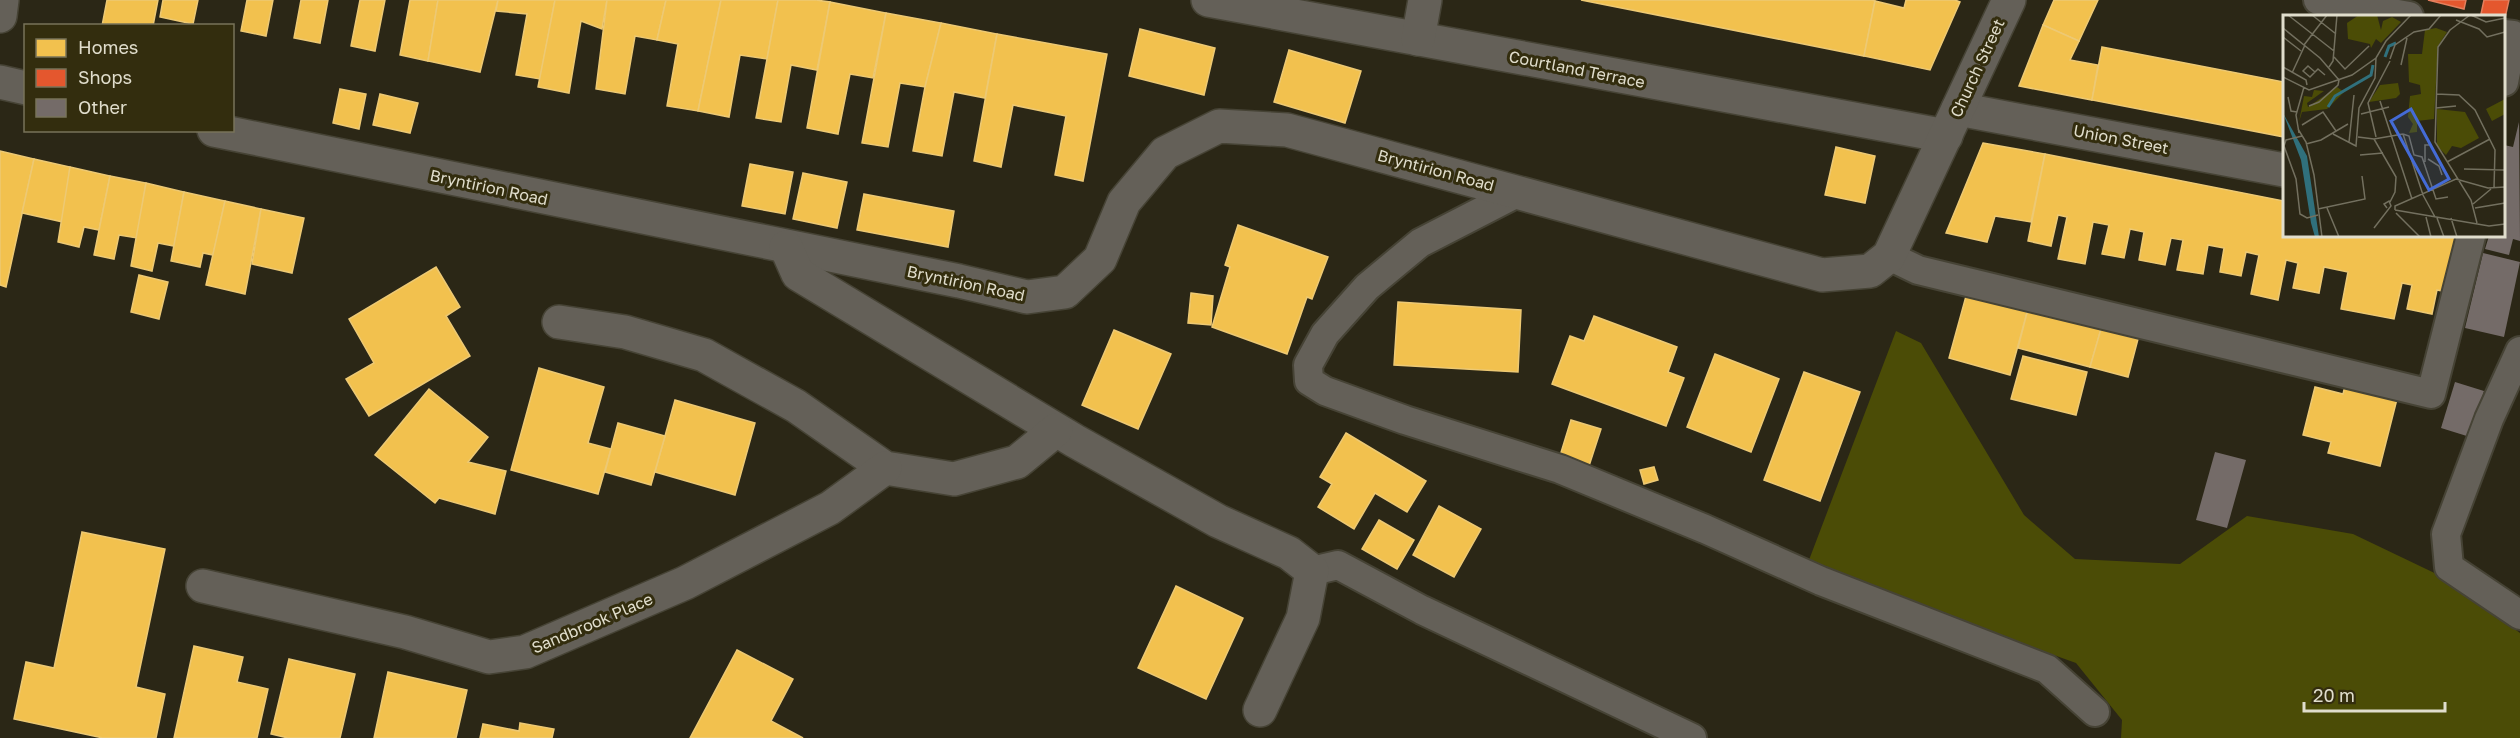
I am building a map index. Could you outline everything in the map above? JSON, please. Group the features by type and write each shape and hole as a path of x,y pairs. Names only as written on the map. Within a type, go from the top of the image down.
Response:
{"street":[{"path":"0,16 2,0"},
{"name":"Courtland Terrace","path":"1208,0 1418,39 1952,123"},
{"path":"1418,39 1425,0"},
{"name":"Church Street","path":"1952,123 2009,0"},
{"path":"0,82 24,88"},
{"path":"1890,256 1952,123"},
{"name":"Union Street","path":"1952,123 2283,170"},
{"name":"Bryntirion Road","path":"224,132 959,281 1027,297 1065,292 1100,259 1124,202 1165,153 1220,126 1287,130 1822,275 1870,271 1890,256"},
{"path":"786,247 798,274 1056,430 1218,521 1289,553 1312,571 1303,618 1260,710"},
{"path":"560,321 625,332 704,355 796,406 885,468 954,479 1017,462 1056,430"},
{"name":"Sandbrook Place","path":"203,586 405,632 489,657 525,652 685,583 830,508 885,468"}],"lane":[{"path":"2318,0 2403,15"},
{"path":"2505,34 2513,35 2505,77"},
{"path":"1519,192 1420,243 1367,287 1325,334 1308,365 1309,381 1325,391 1405,420 1560,469 1705,529 1821,581 2047,669 2095,712"},
{"path":"1890,256 1918,270 2431,394 2471,237"},
{"path":"2520,351 2489,419 2446,534 2449,567 2520,615"},
{"path":"1312,571 1338,565 1432,615 1692,738"}],"shaded area":[{"path":"1896,331 1921,343 2024,515 2075,559 2180,564 2247,516 2353,534 2447,579 2520,633 2520,738 2121,738 2122,720 2076,663 1990,632 1809,560"}],"building: Homes":[{"path":"107,0 158,0 153,24 102,24"},
{"path":"163,0 198,0 193,24 160,17"},
{"path":"247,0 273,0 266,36 241,31"},
{"path":"301,0 328,0 320,43 294,38"},
{"path":"360,0 385,0 375,51 351,46"},
{"path":"410,0 438,0 428,61 400,55"},
{"path":"438,0 498,0 480,72 428,61"},
{"path":"498,0 555,0 540,79 516,75 527,14 496,11"},
{"path":"555,0 607,0 602,29 581,21 569,93 538,87"},
{"path":"607,0 666,0 657,40 635,36 625,94 596,89"},
{"path":"666,0 721,0 698,111 667,106 678,44 657,40"},
{"path":"721,0 778,0 767,59 740,55 729,117 698,111"},
{"path":"778,0 830,2 817,70 791,65 781,122 756,118"},
{"path":"1581,0 1872,0 1875,1 1864,56"},
{"path":"1906,0 1955,0 1960,2 1930,70 1864,56 1875,1 1904,8"},
{"path":"2054,0 2098,0 2079,41 2043,25"},
{"path":"830,2 886,13 873,78 850,74 838,134 807,128"},
{"path":"886,13 941,23 925,87 900,83 888,147 862,143"},
{"path":"941,23 997,34 985,98 954,92 942,156 913,151 925,87"},
{"path":"2043,25 2079,41 2070,60 2098,65 2092,100 2019,86"},
{"path":"1140,29 1215,48 1204,95 1129,76"},
{"path":"997,34 1107,54 1083,181 1055,175 1066,116 1013,105 1001,167 974,161"},
{"path":"2102,47 2283,82 2283,137 2092,100"},
{"path":"1289,50 1361,71 1345,123 1274,102"},
{"path":"340,89 366,94 359,129 333,123"},
{"path":"380,94 418,103 410,133 373,125"},
{"path":"1983,143 2045,154 2031,222 1995,216 1987,242 1946,233"},
{"path":"1836,147 1875,156 1865,203 1825,195"},
{"path":"0,151 34,159 6,287 0,285"},
{"path":"2045,154 2283,201 2283,237 2458,237 2452,293 2437,290 2432,314 2407,309 2412,285 2402,283 2394,319 2341,309 2348,272 2324,267 2319,293 2293,288 2298,263 2286,260 2278,300 2251,294 2259,255 2246,252 2241,276 2220,272 2224,248 2208,245 2203,274 2177,270 2183,240 2171,238 2165,265 2139,260 2144,232 2130,229 2124,258 2102,254 2109,225 2093,222 2085,264 2058,259 2067,217 2058,215 2051,246 2028,241"},
{"path":"34,159 70,167 63,222 22,213"},
{"path":"750,164 793,172 785,214 742,206"},
{"path":"70,167 110,176 99,230 84,227 79,247 58,242"},
{"path":"803,173 847,182 837,228 793,219"},
{"path":"110,176 146,183 137,238 119,235 114,259 94,255"},
{"path":"146,183 184,192 174,246 158,243 152,271 131,266"},
{"path":"184,192 225,201 213,255 203,253 200,267 171,261"},
{"path":"864,194 954,211 948,247 857,230"},
{"path":"225,201 261,209 245,294 206,285"},
{"path":"261,209 304,218 292,273 252,264"},
{"path":"1238,225 1328,257 1312,299 1307,297 1287,354 1212,327 1230,267 1225,265"},
{"path":"436,267 460,307 446,316 470,356 369,416 346,379 374,363 349,319"},
{"path":"139,275 168,282 159,319 131,312"},
{"path":"1968,289 2029,305 2010,375 1949,358"},
{"path":"1191,293 1213,296 1211,325 1188,323"},
{"path":"1398,302 1521,310 1518,372 1394,365"},
{"path":"2029,305 2101,329 2090,367 2018,348"},
{"path":"1594,316 1677,347 1668,372 1684,378 1666,426 1552,384 1570,336 1584,341"},
{"path":"2101,329 2138,339 2128,377 2090,367"},
{"path":"1114,330 1171,354 1138,429 1082,405"},
{"path":"1715,354 1779,379 1751,452 1687,427"},
{"path":"2023,356 2087,372 2076,415 2011,399"},
{"path":"539,368 604,387 588,443 611,449 598,494 511,470"},
{"path":"1804,372 1860,392 1820,501 1764,480"},
{"path":"2346,382 2398,395 2380,466 2328,453 2331,442 2303,435 2315,387 2343,394"},
{"path":"429,389 488,437 468,462 506,471 495,514 439,498 435,503 375,455"},
{"path":"675,400 755,423 735,495 655,472"},
{"path":"1571,420 1601,429 1588,469 1559,459"},
{"path":"618,423 665,436 651,485 605,472"},
{"path":"1346,433 1426,481 1407,512 1375,493 1354,529 1318,507 1332,484 1320,477"},
{"path":"1654,467 1658,480 1644,484 1640,470"},
{"path":"1439,506 1481,529 1454,577 1413,555"},
{"path":"1379,520 1414,540 1397,569 1362,549"},
{"path":"82,532 165,549 136,687 165,694 156,738 103,738 14,719 26,662 54,668"},
{"path":"1176,586 1243,618 1206,699 1138,668"},
{"path":"194,646 243,657 237,682 268,689 257,738 174,738"},
{"path":"737,650 793,679 771,721 803,738 690,738"},
{"path":"289,659 355,674 340,738 288,738 271,734"},
{"path":"388,672 467,690 456,738 374,738"},
{"path":"520,723 554,729 552,738 480,738 483,724 519,731"}],"building: Shops":[{"path":"2428,0 2466,0 2464,9"},
{"path":"2484,0 2509,0 2505,18 2505,15 2481,14"}],"building: Other":[{"path":"2519,122 2520,241 2513,239 2509,255 2485,249 2489,237 2505,237 2505,145 2513,147"},
{"path":"2483,253 2520,262 2504,337 2465,328"},
{"path":"2455,382 2484,391 2470,437 2441,428"},
{"path":"2215,452 2246,460 2227,528 2196,520"}]}
